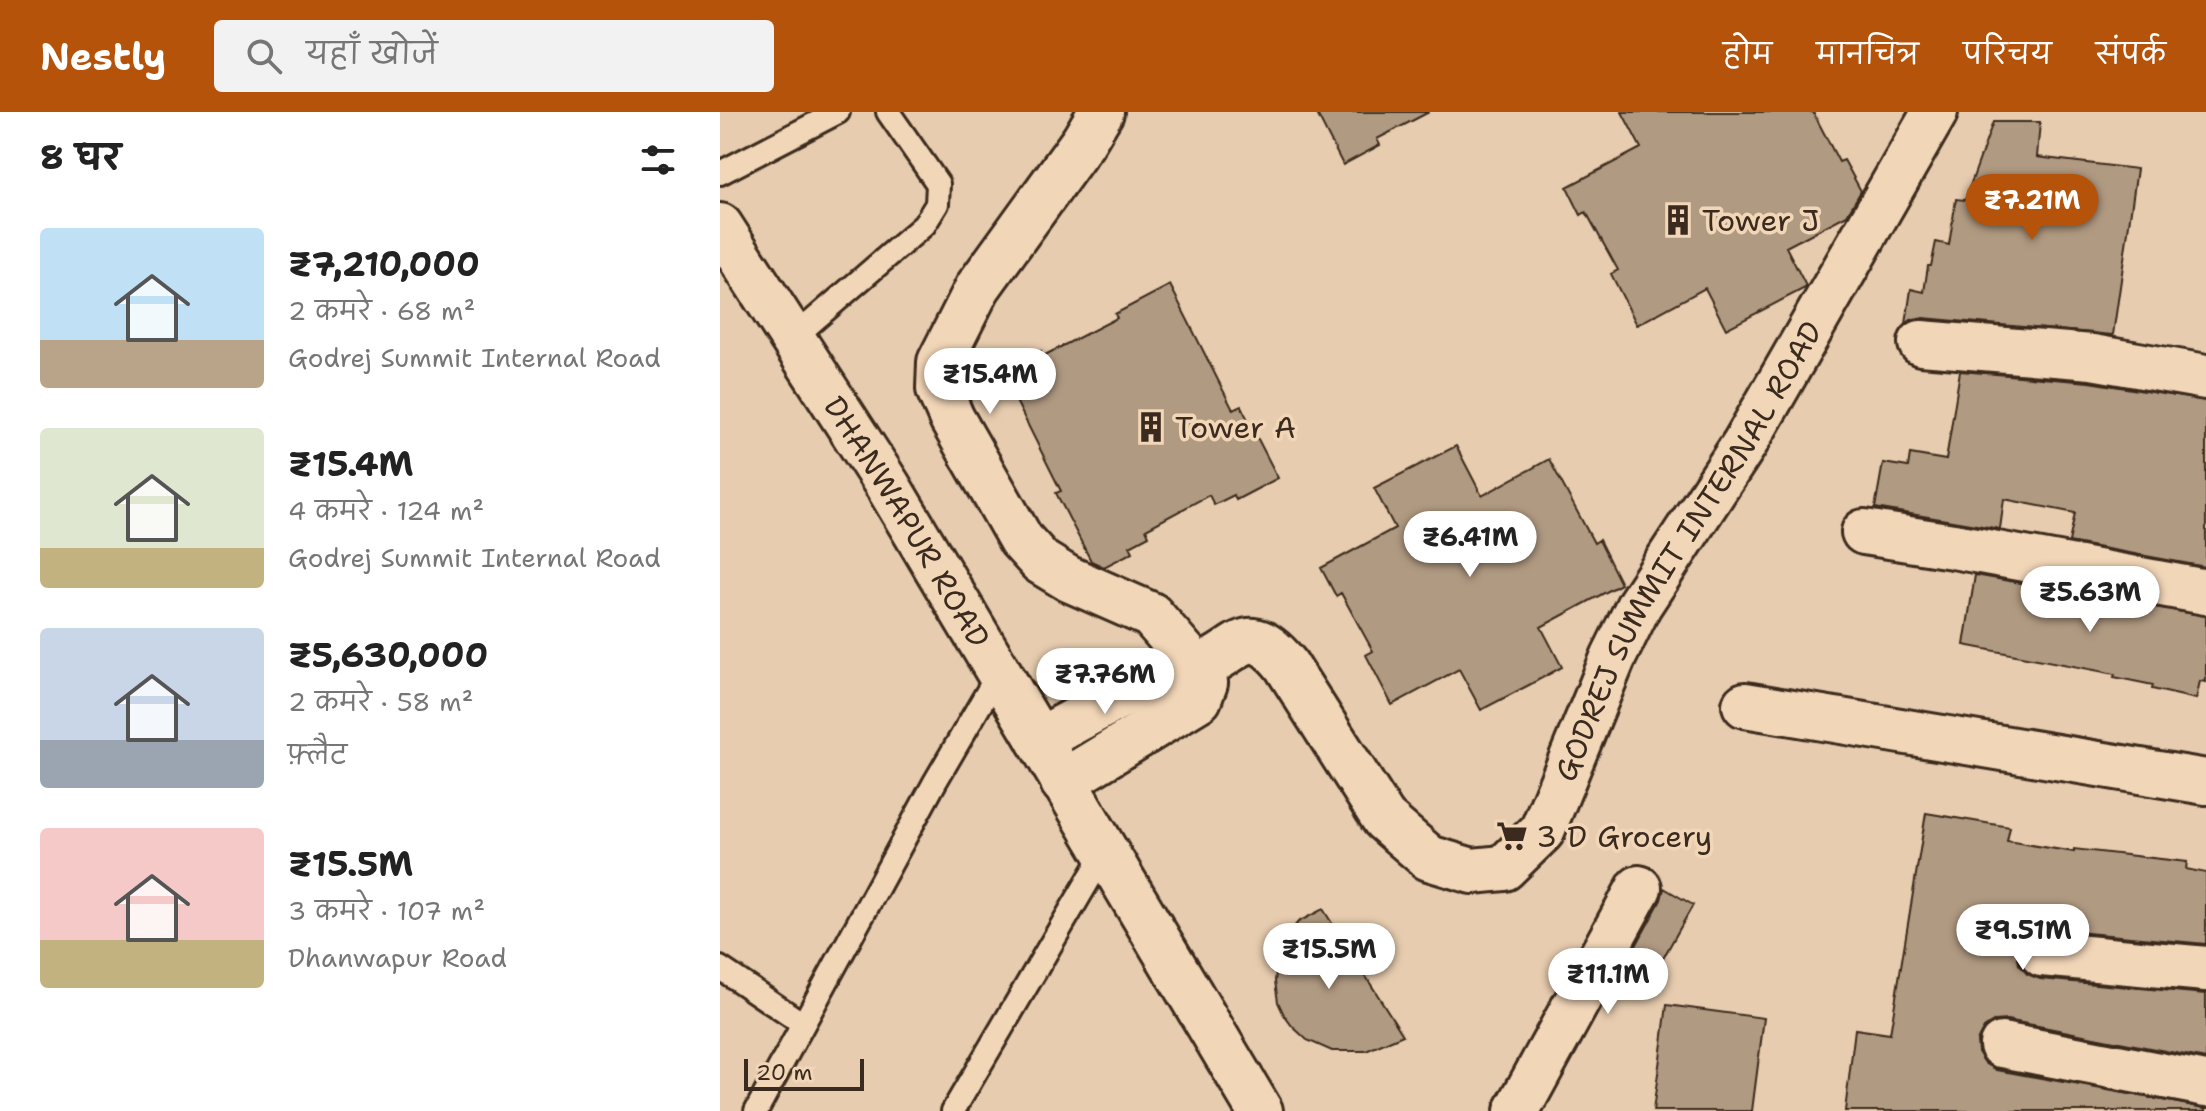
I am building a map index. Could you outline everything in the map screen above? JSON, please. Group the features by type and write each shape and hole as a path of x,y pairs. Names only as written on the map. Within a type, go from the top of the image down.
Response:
{"street":[{"path":"1063,782 1199,699 1205,683 1196,667 1151,615 1069,579 1041,562 1021,540 952,419 939,389 940,362 978,287 1083,142 1101,112"},
{"name":"GODREJ SUMMIT INTERNAL ROAD","path":"1039,740 1176,666 1196,667 1239,643 1252,641 1275,652 1286,665 1384,819 1429,858 1472,871 1504,868 1542,831 1613,658 1639,605 1745,443 1935,112"},
{"name":"DHANWAPUR ROAD","path":"720,226 888,486 1260,1111"},
{"path":"1921,343 2092,357 2206,377"},
{"path":"1864,532 2206,592"},
{"path":"1745,705 2206,782"},
{"path":"1517,1111 1639,888"},
{"path":"2042,954 2206,969"},
{"path":"2002,1045 2206,1084"}],"lane":[{"path":"720,173 838,112"},
{"path":"792,339 924,225 937,204 938,184 888,112"},
{"path":"756,1111 935,782 998,674"},
{"path":"953,1111 1105,852"},
{"path":"720,968 803,1024"}],"building":[{"path":"1316,112 1429,112 1377,139 1380,145 1343,165"},
{"name":"Tower J","path":"1622,112 1813,112 1839,162 1844,160 1861,191 1847,215 1786,247 1805,288 1726,329 1705,288 1637,325 1611,274 1618,270 1586,212 1581,215 1567,187 1641,148"},
{"path":"1993,122 2040,122 2037,157 2137,169 2113,335 1923,318 1906,324 1911,289 1924,292 1936,242 1949,245 1956,199 1965,200"},
{"name":"Tower A","path":"1170,285 1233,410 1241,406 1278,478 1236,500 1234,495 1214,505 1209,495 1146,529 1149,536 1130,546 1133,552 1104,567 1091,561 1056,493 1061,491 1001,371 1041,351 1043,356 1117,318 1115,314"},
{"path":"1960,371 2089,382 2206,401 2206,567 2069,542 2075,513 2004,499 2000,529 1875,508 1883,463 1908,467 1910,454 1946,460"},
{"path":"1456,446 1482,496 1549,459 1594,543 1599,540 1621,584 1541,627 1562,667 1529,685 1481,710 1459,669 1392,705 1366,655 1373,651 1341,593 1336,596 1321,568 1395,528 1374,488"},
{"path":"1975,575 2206,616 2206,682 2200,681 2196,699 2152,689 2153,685 2114,677 2115,674 1964,645"},
{"path":"1926,813 2010,827 2007,841 2074,852 2074,849 2187,862 2186,869 2206,873 2206,944 2044,929 2032,931 2022,939 2017,952 2019,964 2027,974 2040,979 2206,994 2206,1059 2007,1020 1995,1021 1984,1028 1977,1041 1978,1052 1985,1063 1997,1070 2206,1108 2206,1111 1845,1111 1855,1029 1890,1034"},
{"path":"1664,888 1693,905 1644,992 1619,977 1661,900"},
{"path":"1323,909 1403,1035 1366,1051 1332,1051 1307,1040 1284,1015 1278,1002 1275,981 1278,952 1298,922"},
{"path":"1667,1005 1764,1018 1752,1111 1653,1111"}],"place":[{"name":"Tower J","path":"1678,220"},
{"name":"Tower A","path":"1151,427"},
{"name":"3 D Grocery","path":"1512,836"}]}
